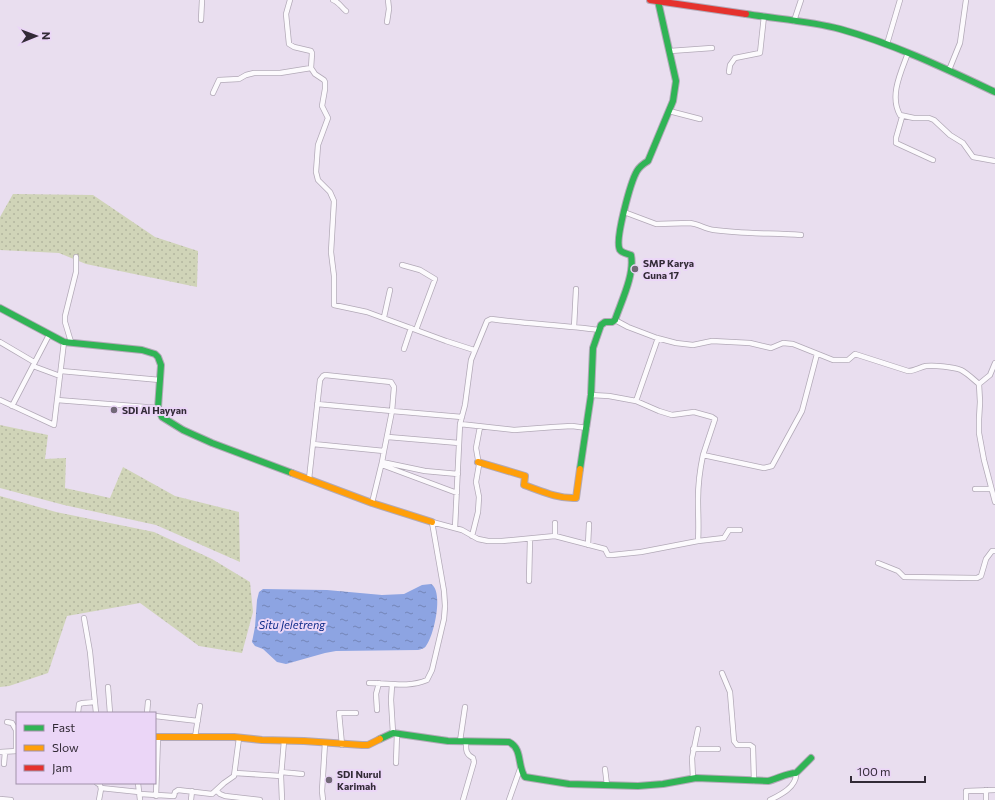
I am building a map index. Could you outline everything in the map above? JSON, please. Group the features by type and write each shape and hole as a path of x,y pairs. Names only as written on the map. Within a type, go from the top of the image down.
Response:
{"street":[{"path":"201,20 202,0"},
{"path":"290,0 286,14 289,44 294,47 311,51 311,68 315,74 324,80 325,85 322,106 328,118 318,145 316,172 318,180 330,192 334,201 331,252 334,276 334,304 336,306 384,317 474,350"},
{"path":"333,0 338,2 346,11"},
{"path":"387,22 389,9 388,0"},
{"path":"650,0 764,16 838,29 887,44 949,70 995,92"},
{"path":"794,21 801,0"},
{"path":"887,44 900,0"},
{"path":"949,70 960,43 966,0"},
{"path":"478,462 525,476 524,485 558,496 576,498 591,395 592,358 602,323 612,322 615,320 632,261 631,255 621,251 619,248 624,212 633,177 642,164 648,161 675,93 676,84 670,51 658,1"},
{"path":"729,72 730,65 735,58 760,53 764,16"},
{"path":"670,51 712,48"},
{"path":"908,53 901,71 895,96 896,106 902,117 896,143 933,160"},
{"path":"213,93 219,80 239,79 254,73 280,73 311,68"},
{"path":"669,111 700,119"},
{"path":"902,117 929,118 934,120 950,135 963,143 973,157 995,161"},
{"path":"624,212 656,224 690,223 705,229 714,230 802,235"},
{"path":"0,400 54,424 61,373 68,342 65,316 76,272 76,257"},
{"path":"402,265 420,270 435,279 404,349"},
{"path":"574,327 576,289"},
{"path":"384,317 390,290"},
{"path":"1,311 49,335 68,342 142,350 152,353 161,363 159,413 163,418 183,430 212,443 372,503 462,530 472,536 488,541 555,536 605,549 608,555 612,555 641,552 698,541 724,538 729,530 740,530"},
{"path":"455,528 460,424 465,405 471,360 486,323 491,319 599,330"},
{"path":"615,320 628,327 658,338 686,344 700,344 712,341 750,343 771,348 783,343 792,344 833,360 848,360 855,354 908,372 928,366 955,368 961,370 979,384 979,433 984,460 995,502"},
{"path":"12,406 49,335"},
{"path":"636,401 658,338"},
{"path":"0,342 34,364 61,373 160,380"},
{"path":"703,455 764,468 772,466 802,411 817,354"},
{"path":"979,384 990,375 995,363"},
{"path":"309,479 320,380 322,376 325,375 388,381 393,384 394,387 392,411 388,437 372,503"},
{"path":"591,395 609,396 636,401 672,415 694,412 715,419 703,455 701,469 698,499 700,524 698,541"},
{"path":"57,400 158,408"},
{"path":"317,404 462,417"},
{"path":"460,424 514,430 572,426 587,428"},
{"path":"472,536 478,512 479,497 476,482 478,462 476,448 480,427"},
{"path":"388,437 459,443"},
{"path":"313,444 384,451"},
{"path":"381,463 425,471 458,474"},
{"path":"381,463 457,493"},
{"path":"975,489 992,489"},
{"path":"369,683 392,685 421,683 427,680 432,670 444,619 445,599 432,522"},
{"path":"555,523 555,536"},
{"path":"588,545 589,524"},
{"path":"529,581 530,539"},
{"path":"878,563 898,571 904,577 977,578 981,576 989,554 992,551 995,551"},
{"path":"84,618 90,652 96,712"},
{"path":"722,673 730,692 734,741 737,745 750,745 753,747 754,781"},
{"path":"377,710 376,694 379,683"},
{"path":"392,685 391,706 395,733 396,762"},
{"path":"108,687 110,712"},
{"path":"78,712 79,704 95,702"},
{"path":"147,712 148,702"},
{"path":"195,738 200,706"},
{"path":"463,800 474,762 473,758 467,753 463,741 465,707"},
{"path":"342,745 339,713 356,713"},
{"path":"156,716 198,721"},
{"path":"6,722 12,723 15,728 16,740"},
{"path":"692,778 691,766 693,749 698,729"},
{"path":"156,796 157,737 239,738 342,745 368,745 395,733 444,740 513,743 517,748 520,770 525,777 569,784 638,786 663,784 692,778 754,781 777,780 791,773 796,773"},
{"path":"101,788 174,798 175,792 178,790 211,795 234,776 239,738"},
{"path":"282,800 281,774 284,741"},
{"path":"323,800 322,791 325,743"},
{"path":"693,749 718,749"},
{"path":"4,764 2,752 16,751"},
{"path":"770,800 786,791 794,783 796,773 811,758"},
{"path":"605,769 607,785"},
{"path":"509,800 520,770"},
{"path":"235,773 302,774"},
{"path":"98,784 101,788 99,800"},
{"path":"138,784 140,800"},
{"path":"986,790 986,800"},
{"path":"966,800 966,791 995,790"},
{"path":"191,800 192,791"},
{"path":"217,791 220,794 235,799 260,800"},
{"path":"0,799 11,800"}],"green space":[{"path":"13,194 93,195 155,237 198,251 197,287 86,264 59,253 0,250 0,217"},
{"path":"0,425 48,435 45,459 66,458 65,488 110,498 123,467 175,496 239,512 240,562 156,525 64,505 0,488"},
{"path":"0,496 56,512 154,532 212,559 250,582 253,612 242,653 199,646 140,603 67,616 48,673 9,686 0,687"}],"water":[{"name":"Situ Jeletreng","path":"431,584 435,588 437,595 435,624 429,641 422,649 336,651 286,664 277,662 263,649 255,646 252,642 255,627 257,600 259,592 263,589 327,590 382,595 404,594 422,585"}],"traffic: fast":[{"path":"580,469 591,395 593,348 601,325 605,322 612,322 615,320 627,288 631,271 631,255 621,251 619,244 619,235 627,198 637,171 648,161 673,101 676,81 658,1"},
{"path":"746,14 817,24 860,35 919,57 995,92"},
{"path":"0,308 64,342 142,350 155,354 161,365 158,408 162,417 183,430 212,443 292,473"},
{"path":"380,739 393,733 448,741 509,742 518,753 521,768 525,777 569,784 638,786 663,784 696,778 768,781 796,773 811,758"}],"traffic: slow":[{"path":"478,462 525,476 524,485 550,494 569,498 576,498 580,469"},
{"path":"292,473 372,503 432,522"},
{"path":"156,737 234,737 262,740 362,745 368,745 380,739"}],"traffic: jam":[{"path":"650,0 746,14"}],"place":[{"name":"SMP Karya Guna 17","path":"635,269"},
{"name":"SDI Al Hayyan","path":"114,410"},
{"name":"SDI Nurul Karimah","path":"329,780"}]}
